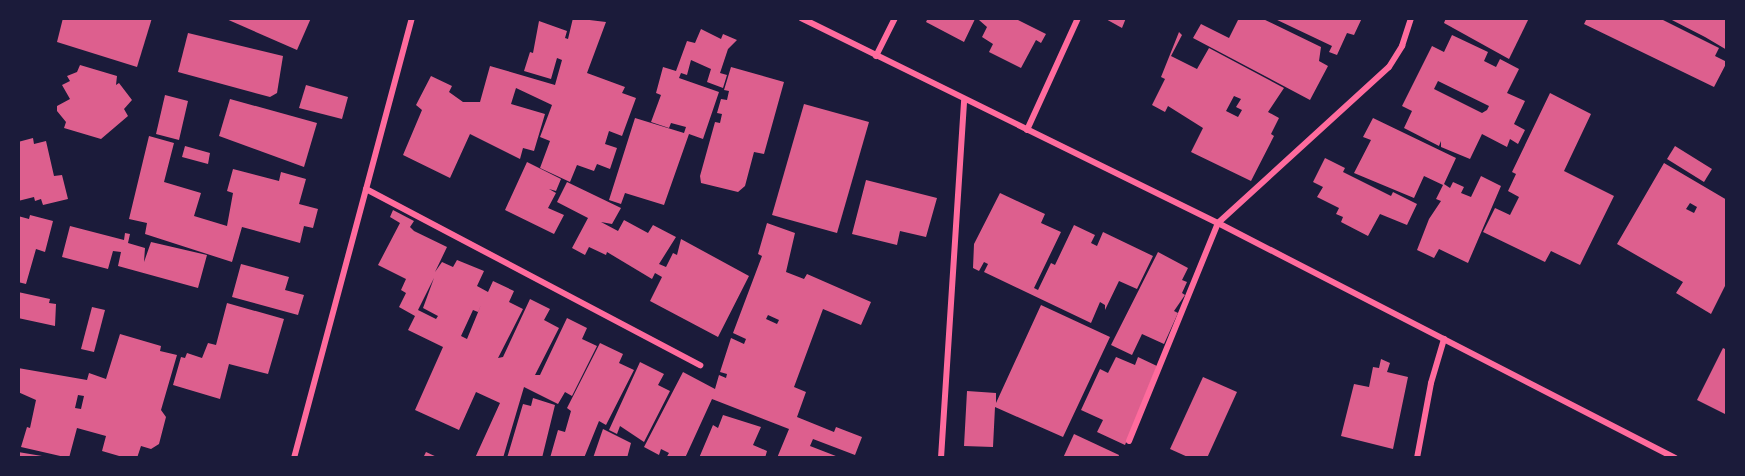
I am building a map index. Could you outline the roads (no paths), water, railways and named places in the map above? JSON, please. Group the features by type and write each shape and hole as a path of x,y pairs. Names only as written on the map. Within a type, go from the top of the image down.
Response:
{"street":[{"path":"294,458 412,18"},
{"path":"801,18 1218,223 1675,458"},
{"path":"876,56 895,18"},
{"path":"1027,130 1078,18"},
{"path":"1129,441 1218,223 1389,67 1402,46 1411,18"},
{"path":"941,458 964,100"},
{"path":"366,189 700,365"},
{"path":"1417,458 1431,383 1444,339"}]}
